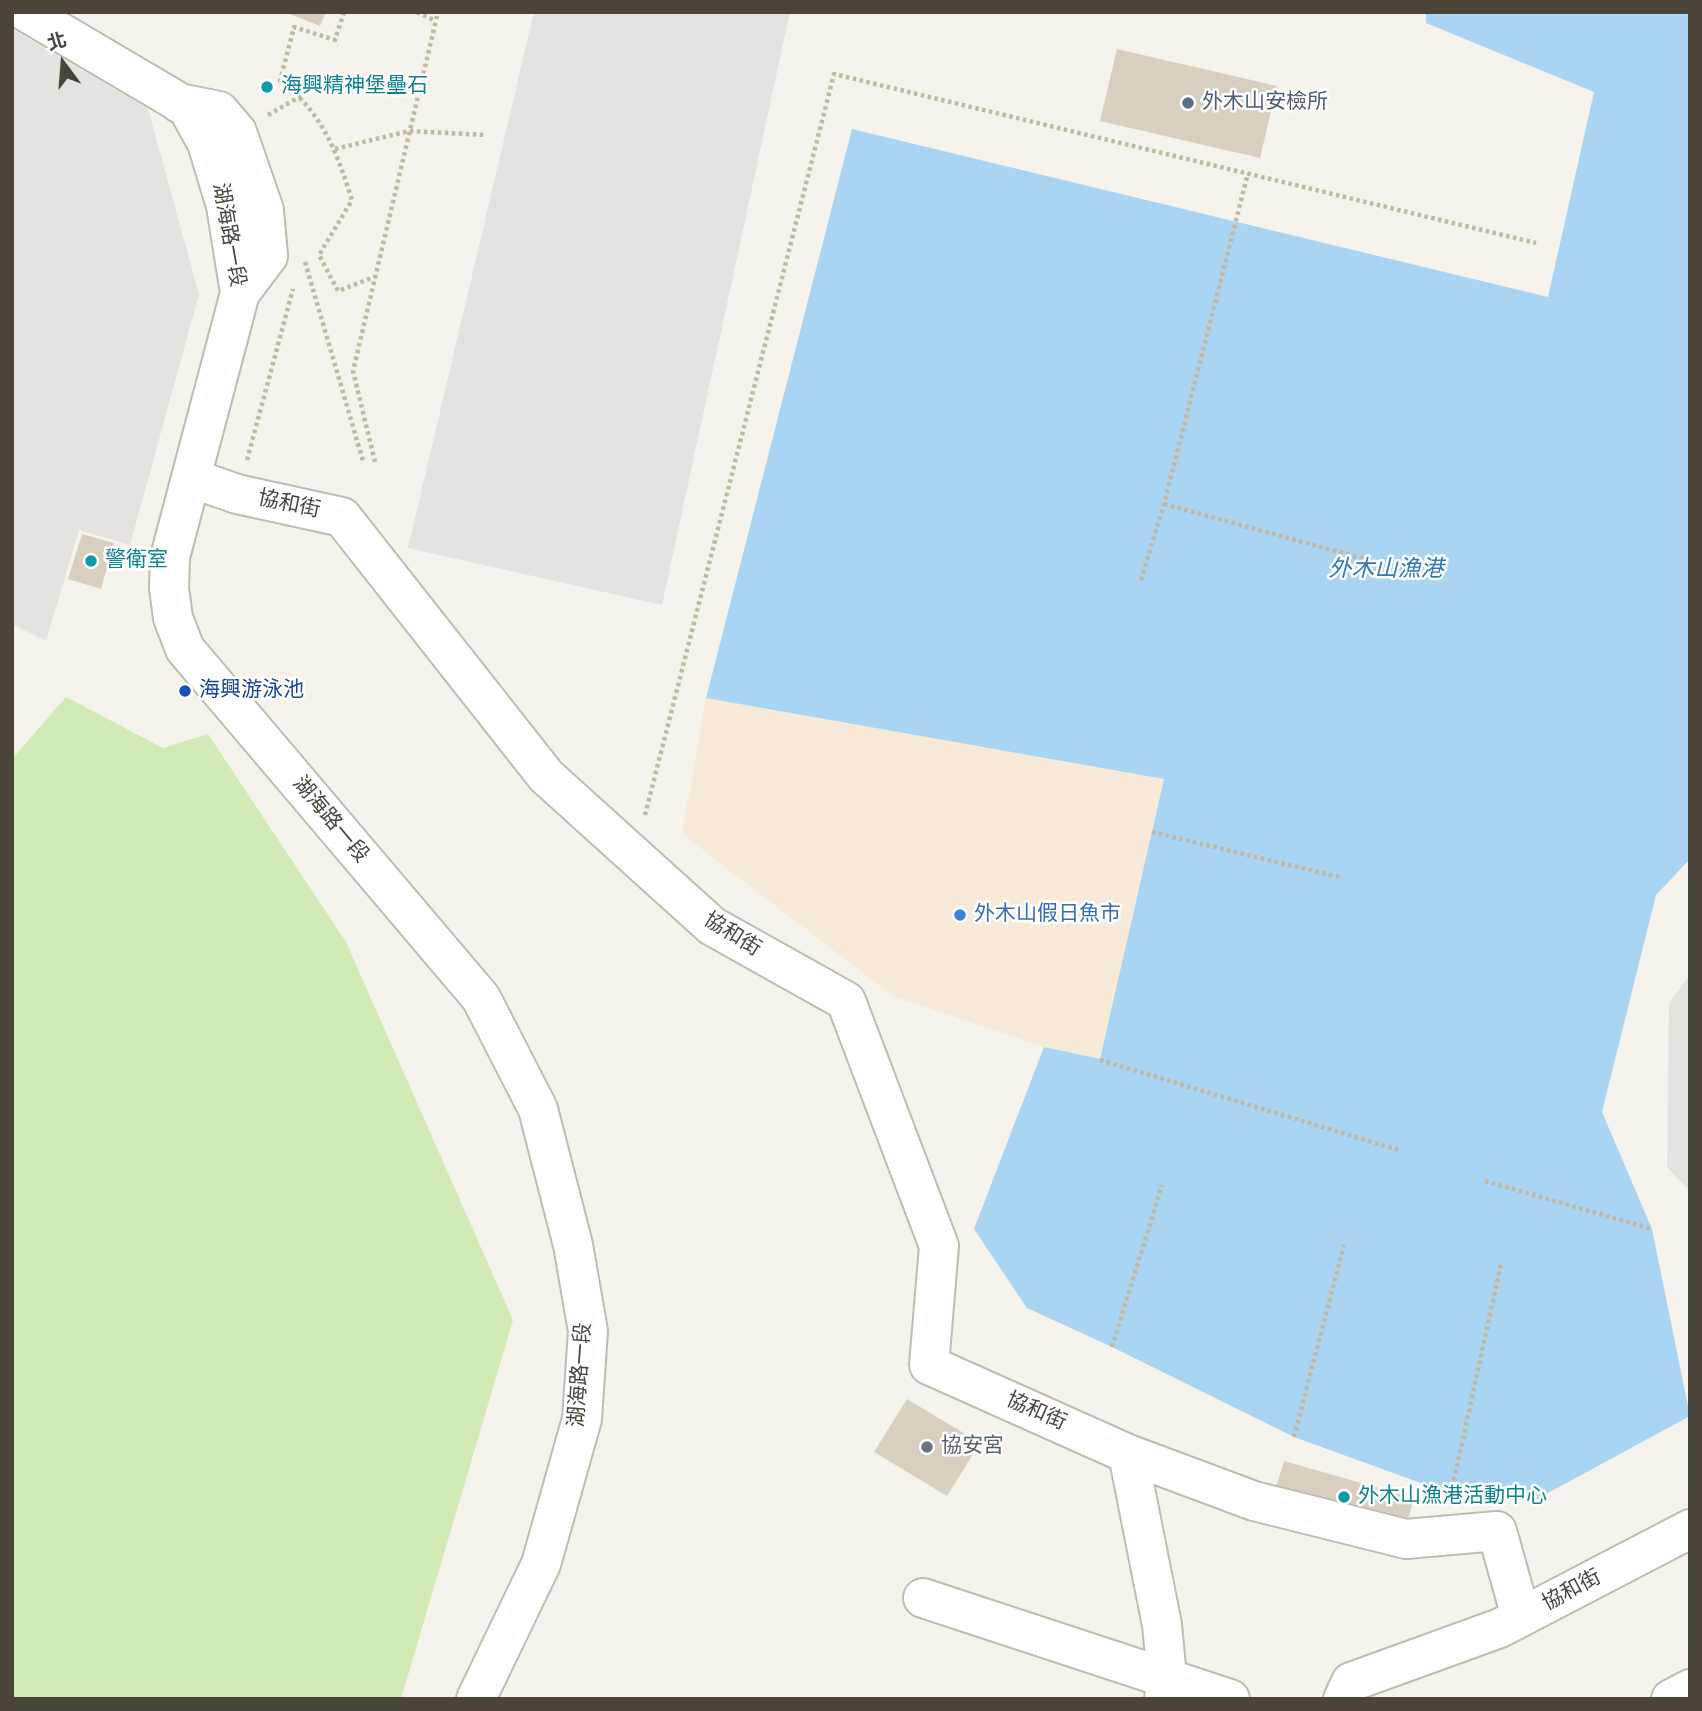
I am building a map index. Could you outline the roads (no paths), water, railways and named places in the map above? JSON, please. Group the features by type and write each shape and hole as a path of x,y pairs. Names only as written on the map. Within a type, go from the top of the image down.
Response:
{"street":[{"name":"湖海路一段","path":"26,12 187,107 208,143 226,206 240,293 170,557 169,588 173,618 186,649 481,998 538,1109 573,1245 588,1331 582,1419 541,1564 476,1699"},
{"name":"協和街","path":"191,478 237,494 342,517 546,776 712,926 846,1001 939,1246 929,1365 1128,1454 1254,1501 1406,1539 1497,1531 1521,1617"},
{"path":"1128,1454 1162,1625 1165,1688"},
{"name":"協和街","path":"1343,1699 1351,1682 1500,1628 1690,1530"},
{"path":"923,1598 1165,1688 1230,1699"},
{"path":"1671,1699 1690,1689"}],"water":[{"name":"外木山漁港","path":"1426,12 1690,12 1690,859 1656,895 1602,1112 1652,1229 1690,1416 1537,1499 1451,1494 1294,1437 1027,1308 974,1229 1044,1047 1100,1059 1164,779 706,698 852,129 1548,297 1594,92 1426,23"}],"place":[{"name":"海興精神堡壘石","path":"267,87"},
{"name":"外木山安檢所","path":"1188,103"},
{"name":"警衛室","path":"91,561"},
{"name":"海興游泳池","path":"185,691"},
{"name":"外木山假日魚市","path":"960,915"},
{"name":"協安宮","path":"927,1447"},
{"name":"外木山漁港活動中心","path":"1344,1497"}]}
